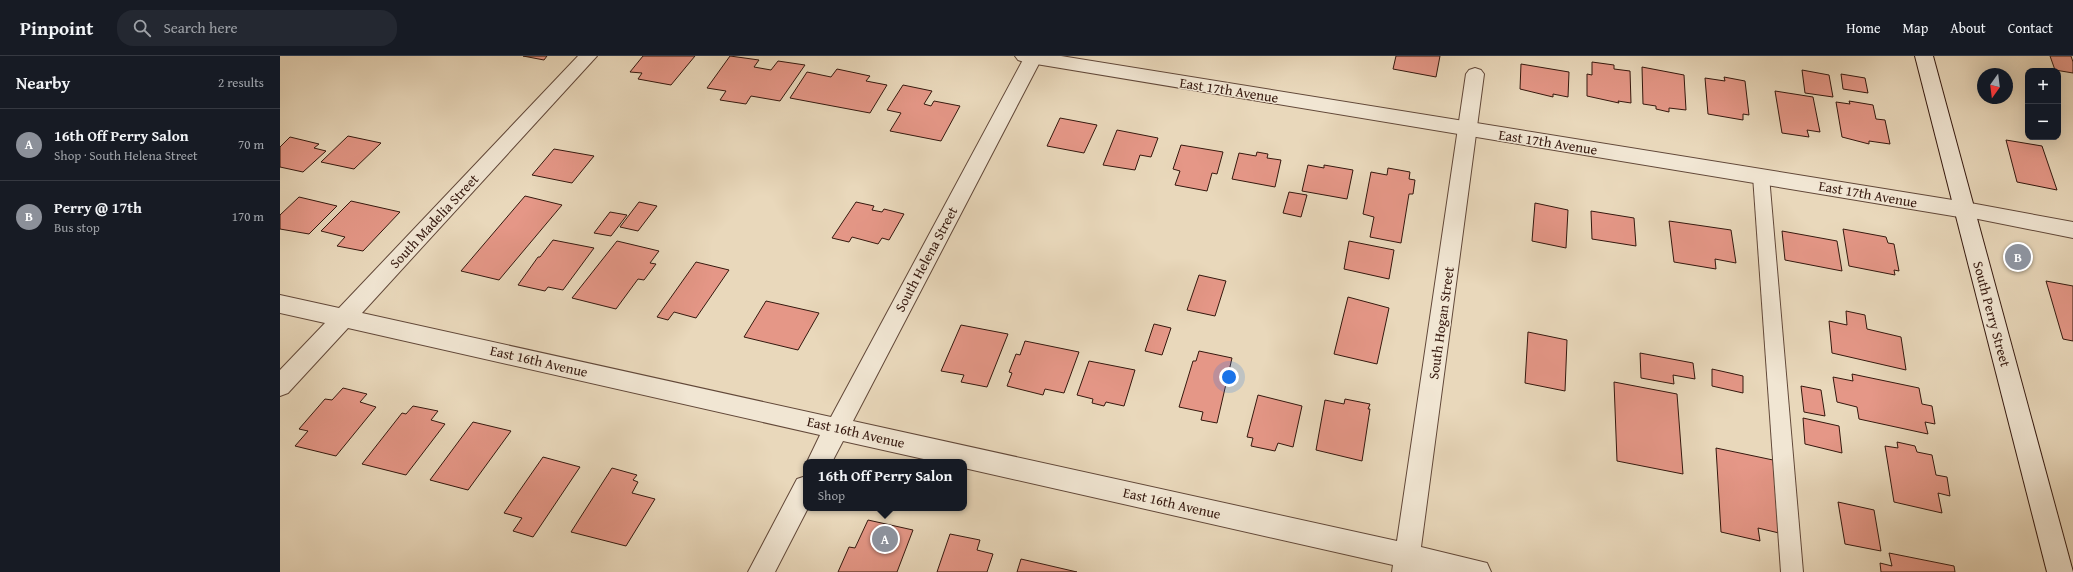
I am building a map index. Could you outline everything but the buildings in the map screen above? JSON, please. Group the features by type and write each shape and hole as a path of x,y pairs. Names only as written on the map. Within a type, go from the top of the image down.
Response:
{"street":[{"name":"South Madelia Street","path":"280,386 588,56"},
{"name":"East 17th Avenue","path":"1030,56 1965,210 2073,230"},
{"name":"South Helena Street","path":"821,459 1030,56"},
{"name":"South Perry Street","path":"1924,56 2060,572"},
{"name":"South Hogan Street","path":"1407,564 1475,74"},
{"name":"East 16th Avenue","path":"280,304 837,428 967,459"},
{"name":"East 16th Avenue","path":"967,459 1407,564 1478,572"},
{"path":"762,572 803,493"}],"lane":[{"path":"1761,176 1792,572"}],"place":[{"name":"Perry @ 17th","path":"2018,257"},
{"name":"16th Off Perry Salon","path":"885,539"}]}
